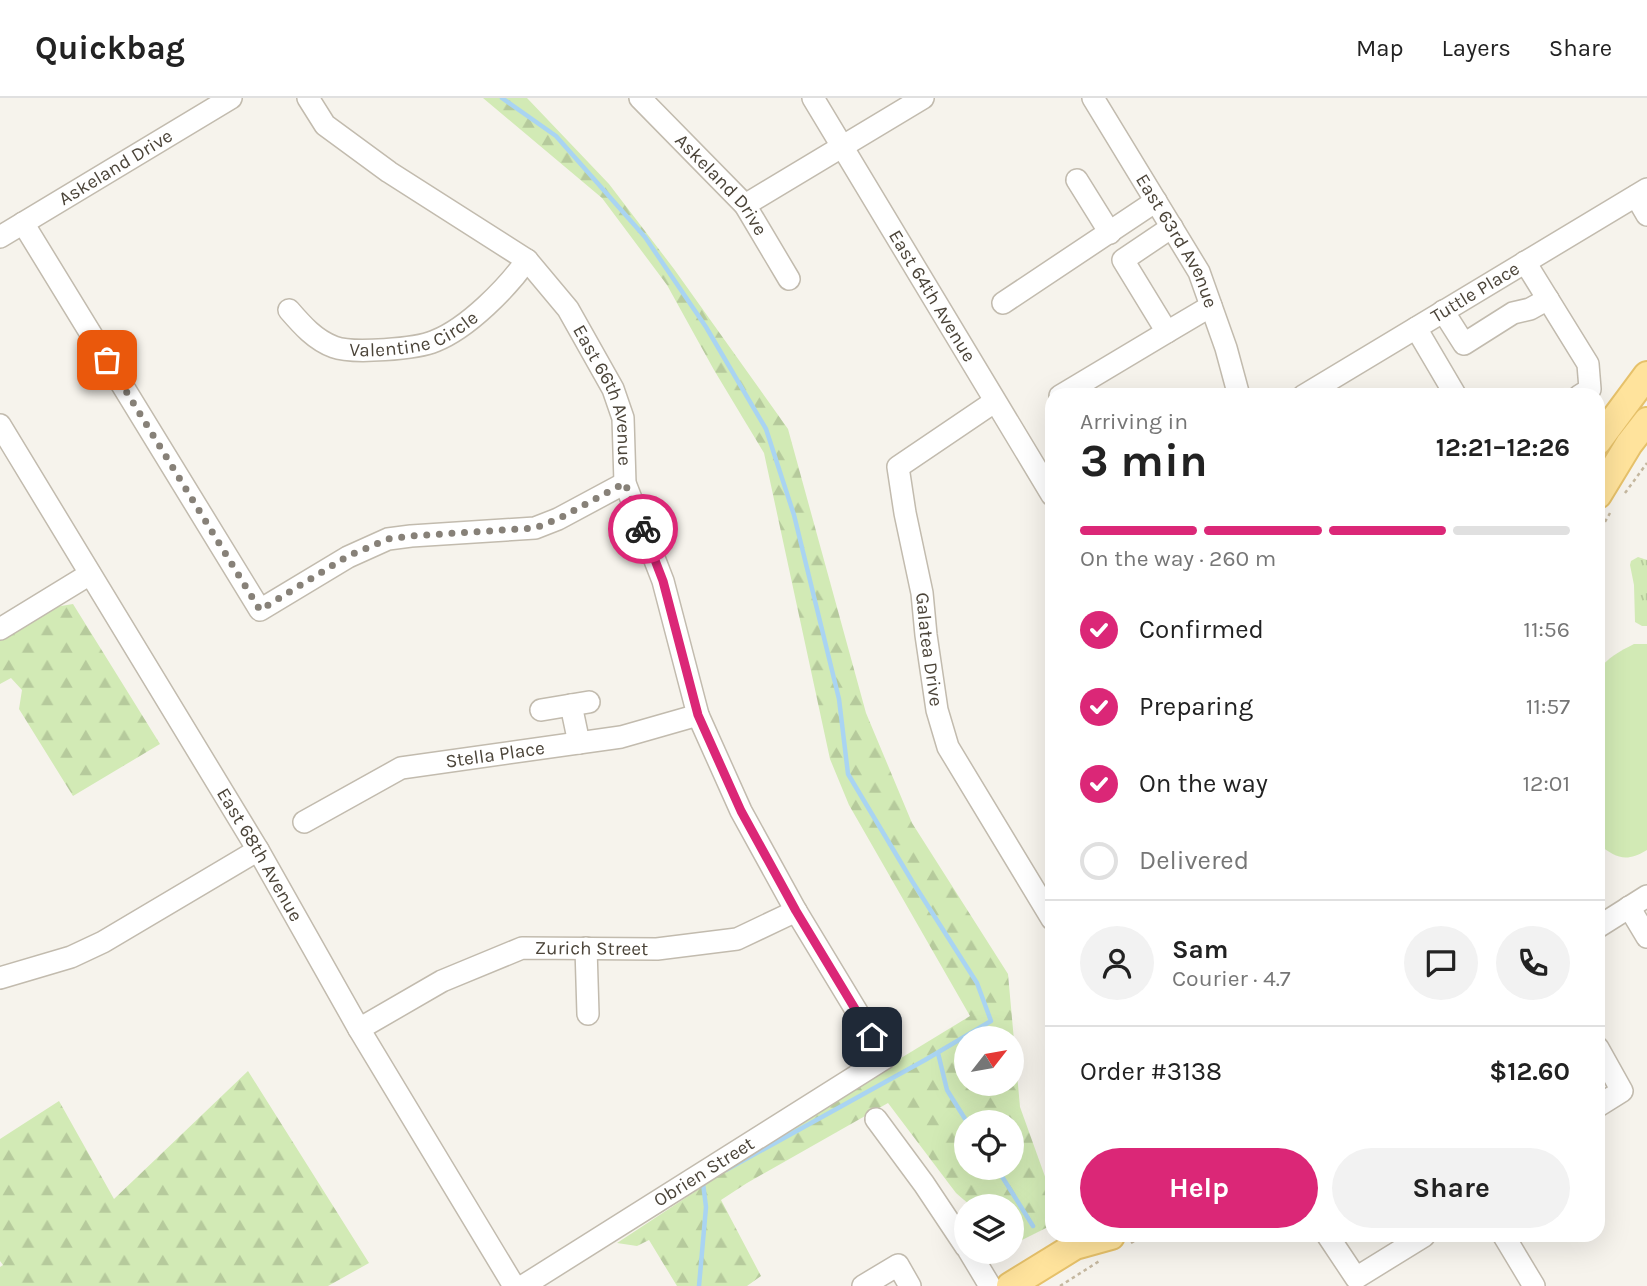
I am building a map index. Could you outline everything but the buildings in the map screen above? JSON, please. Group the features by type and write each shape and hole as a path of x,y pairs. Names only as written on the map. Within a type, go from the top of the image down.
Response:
{"main road":[{"path":"1605,394 1647,375"},
{"path":"1605,483 1629,444 1647,421"},
{"path":"1010,1286 1075,1242"}],"street":[{"name":"Askeland Drive","path":"0,237 231,98"},
{"name":"East 66th Avenue","path":"308,98 325,125 389,173 527,260 568,309 613,389 623,418 625,483 663,581 698,715 741,811 796,911 885,1058"},
{"name":"Askeland Drive","path":"640,98 745,205 789,279"},
{"name":"East 64th Avenue","path":"813,98 1045,484"},
{"path":"745,205 923,98"},
{"name":"East 63rd Avenue","path":"1093,98 1199,272 1226,348 1237,388"},
{"path":"1077,180 1110,233"},
{"path":"1641,193 1647,215"},
{"name":"Tuttle Place","path":"1316,388 1641,193"},
{"path":"1003,303 1156,201"},
{"path":"23,223 260,610 348,556 388,539 535,528 558,519 625,483"},
{"path":"1167,332 1123,260 1172,227"},
{"name":"Valentine Circle","path":"289,310 306,330 335,348 366,351 399,349 435,342 465,324 513,280 527,260"},
{"path":"1525,262 1588,364 1594,388"},
{"path":"1443,311 1464,344 1513,313 1530,309 1548,299"},
{"path":"1073,388 1211,306"},
{"path":"1416,328 1451,388"},
{"name":"Galatea Drive","path":"994,402 898,467 922,593 937,710 948,747 1045,907"},
{"name":"East 68th Avenue","path":"0,425 258,849 359,1029 514,1286"},
{"path":"0,629 90,574"},
{"path":"541,710 580,703 579,743"},
{"name":"Stella Place","path":"304,822 401,768 621,737 698,715"},
{"path":"0,978 71,957 103,942 258,849"},
{"path":"1605,922 1638,901 1647,937"},
{"name":"Zurich Street","path":"359,1029 442,981 522,948 657,949 737,939 796,911"},
{"path":"586,948 588,1014"},
{"name":"Obrien Street","path":"523,1286 885,1058"},
{"path":"1605,1061 1622,1091 1605,1102"},
{"path":"876,1119 925,1184 954,1229"},
{"path":"1332,1242 1356,1278 1414,1242"},
{"path":"1508,1242 1534,1286"},
{"path":"976,1264 990,1286"},
{"path":"863,1286 898,1265 910,1286"}],"green space":[{"path":"483,98 527,98 609,184 674,269 788,429 866,713 912,823 1008,974 1013,1026 954,1026 954,1096 1019,1096 1021,1110 954,1110 954,1180 1024,1180 1024,1118 1045,1177 1045,1228 1024,1239 1024,1194 957,1194 888,1103 721,1200 761,1276 747,1286 677,1286 649,1240 637,1246 617,1243 860,1083 970,1016 849,805 830,759 764,453 667,285 602,198"},
{"path":"1638,557 1647,560 1647,626 1635,622 1634,585 1630,565 1631,561"},
{"path":"73,604 160,744 73,796 19,709 22,690 11,678 0,684 0,638 55,607"},
{"path":"1634,644 1647,644 1647,850 1627,858 1605,849 1605,663"},
{"path":"248,1071 369,1263 328,1286 0,1286 0,1267 3,1265 0,1261 0,1139 59,1101 114,1199"}],"waterway":[{"path":"502,98 556,136 645,237 706,327 766,429 794,515 839,699 848,774 977,983 991,1021 726,1170"},
{"path":"938,1053 947,1090 960,1110"},
{"path":"1004,1180 1033,1226"},
{"path":"699,1286 706,1207 703,1183"}],"way so far":[{"path":"107,360 260,610 348,556 388,539 535,528 558,519 625,483 643,529"}],"route":[{"path":"643,529 663,581 698,715 741,811 796,911 872,1037"}]}
